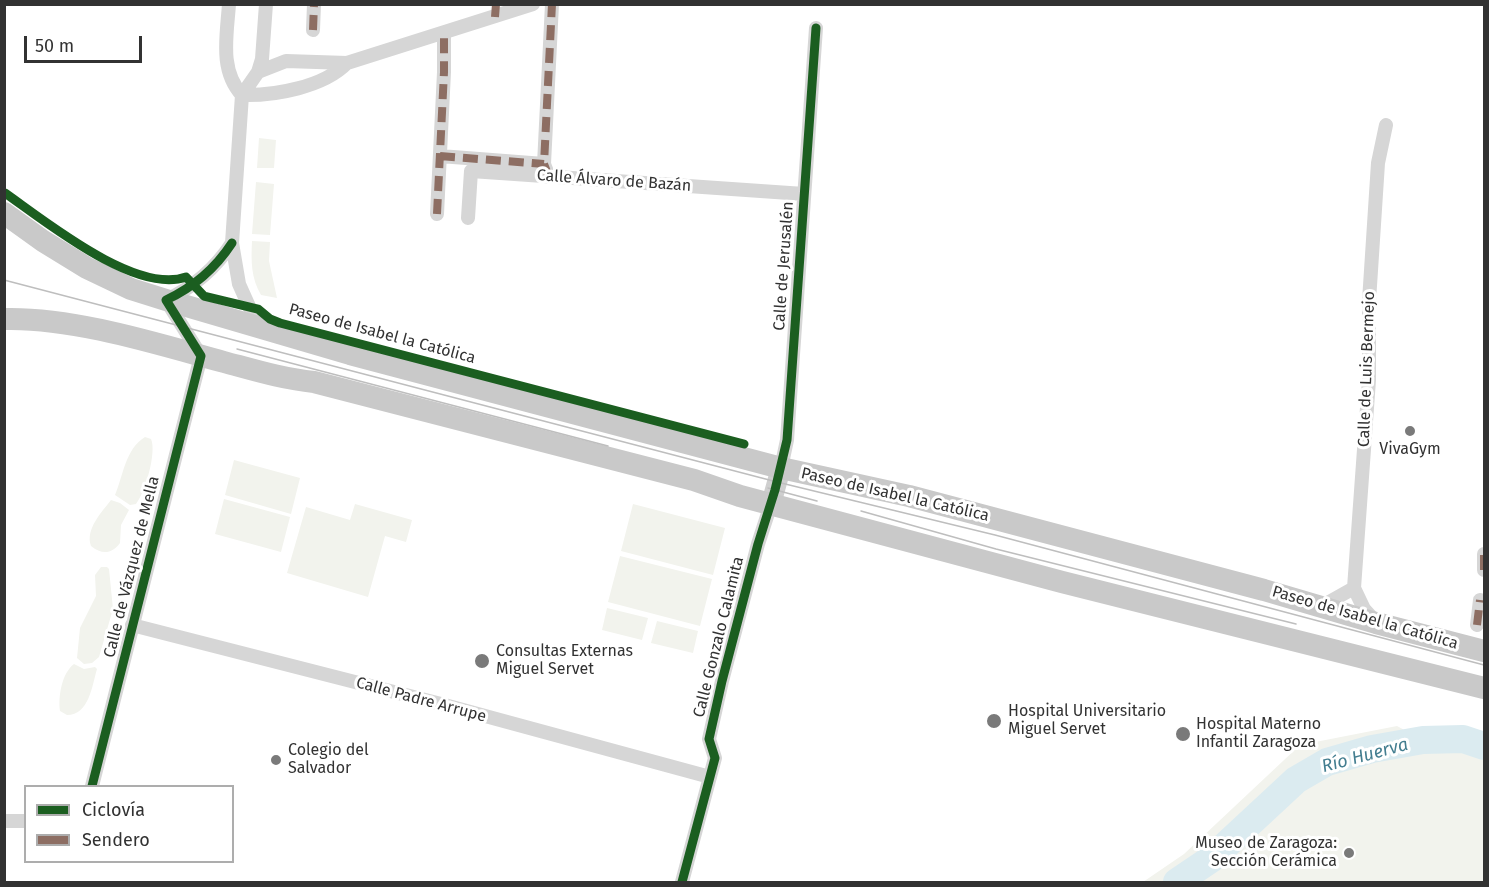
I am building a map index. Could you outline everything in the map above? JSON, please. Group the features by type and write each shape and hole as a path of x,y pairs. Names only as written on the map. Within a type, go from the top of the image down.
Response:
{"main road":[{"name":"Paseo de Isabel la Católica","path":"4,213 87,268 131,289 166,300 350,354 781,468 909,496 1485,651"},
{"path":"4,319 77,326 285,379 314,382 683,477 771,504 1062,582 1485,688"}],"street":[{"path":"230,4 227,64 232,81 242,95"},
{"path":"263,328 242,292 232,243 242,95 258,72 264,45 266,4"},
{"path":"313,30 314,4"},
{"path":"258,72 286,61 347,63 444,33 495,11 533,4"},
{"path":"440,156 546,170 552,4"},
{"name":"Calle de Jerusalén","path":"771,504 787,440 816,28"},
{"path":"437,214 444,33"},
{"path":"264,45 286,61"},
{"path":"242,95 263,95 288,91 330,77 347,63"},
{"name":"Calle de Luis Bermejo","path":"1354,588 1369,380 1369,301 1380,149 1386,125"},
{"name":"Calle Álvaro de Bazán","path":"468,218 471,171 546,170 804,194"},
{"path":"201,356 166,300 187,289 206,274 232,243"},
{"name":"Calle de Vázquez de Mella","path":"92,785 201,356"},
{"name":"Calle Gonzalo Calamita","path":"682,882 714,758 709,739 722,681 758,544 771,504"},
{"path":"1484,570 1485,554"},
{"path":"1322,606 1354,588 1364,609 1376,623"},
{"path":"1478,625 1480,600"},
{"name":"Calle Padre Arrupe","path":"132,625 441,704 710,777"},
{"path":"4,821 24,821"}],"shaded area":[{"path":"259,138 276,140 274,168 257,168"},
{"path":"256,182 274,184 270,235 252,234"},
{"path":"252,241 270,242 269,261 277,298 261,295 258,289 252,269"},
{"path":"145,437 151,439 152,445 149,472 139,499 136,504 130,505 115,495 129,456 138,442"},
{"path":"234,460 300,478 291,514 225,495"},
{"path":"224,499 290,517 281,552 215,534"},
{"path":"111,500 129,510 121,525 120,543 114,549 103,552 91,546 90,533 95,521"},
{"path":"355,504 412,520 406,542 385,536 368,597 287,573 306,507 350,520"},
{"path":"633,504 725,528 713,575 621,551"},
{"path":"620,556 712,579 700,626 608,602"},
{"path":"101,567 109,569 113,609 99,657 92,663 84,664 77,658 80,628 96,596 95,575"},
{"path":"607,608 648,618 642,640 602,630"},
{"path":"657,621 698,631 693,653 651,643"},
{"path":"74,664 84,669 95,667 97,669 85,705 74,714 67,715 60,711 60,692 66,673"},
{"path":"1397,726 1423,740 1463,739 1484,746 1484,882 1143,882 1184,854 1300,745","holes":["1406,743 1351,757 1302,777 1339,759"]}],"waterway":[{"name":"Río Huerva","path":"1177,882 1211,859 1296,780 1327,762 1372,749 1423,740 1463,739 1484,746"}],"tram line":[{"path":"4,280 777,482 995,535 1484,665"},
{"path":"237,349 608,446"},
{"path":"768,488 817,501"},
{"path":"861,511 996,549 1296,624"}],"marked path":[{"path":"313,30 314,4"},
{"path":"495,17 496,4"},
{"path":"549,177 544,164 552,4"},
{"path":"437,214 444,33"},
{"path":"440,156 544,164"},
{"path":"1484,554 1484,570"},
{"path":"1477,625 1480,600"}],"cycle path":[{"path":"682,882 715,758 709,739 722,681 787,440 816,28"},
{"path":"5,193 67,237 117,266 166,280 186,277 204,296 258,309 270,319 280,323 744,444"},
{"path":"92,785 201,356 166,300 203,276 232,243"}],"place":[{"name":"VivaGym","path":"1410,431"},
{"name":"Consultas Externas Miguel Servet","path":"482,661"},
{"name":"Hospital Universitario Miguel Servet","path":"994,721"},
{"name":"Hospital Materno Infantil Zaragoza","path":"1183,734"},
{"name":"Colegio del Salvador","path":"276,760"},
{"name":"Museo de Zaragoza: Sección Cerámica","path":"1349,853"}]}
